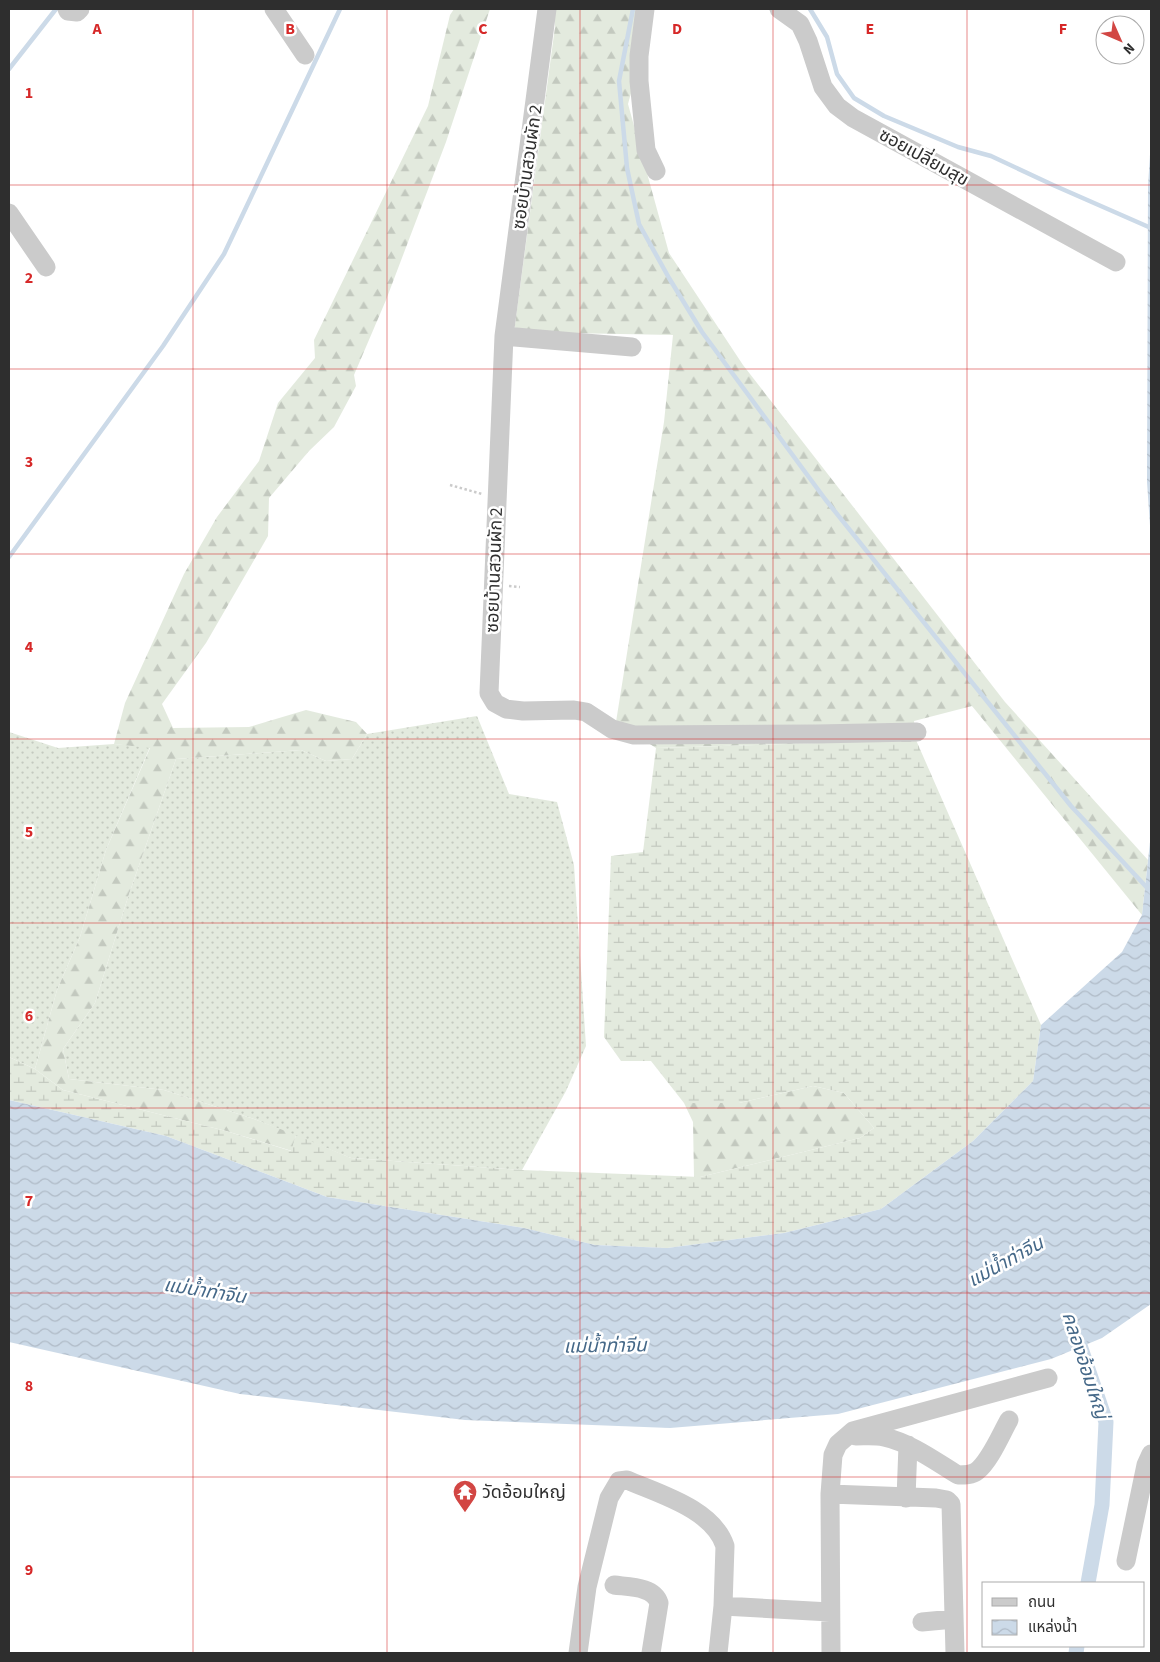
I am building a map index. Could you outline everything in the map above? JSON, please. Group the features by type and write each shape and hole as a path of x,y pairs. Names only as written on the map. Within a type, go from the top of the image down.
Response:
{"street":[{"path":"67,9 68,11 78,12 80,9"},
{"path":"274,9 305,56"},
{"name":"ซอยบ้านสวนผัก 2","path":"547,9 504,336 489,693 495,703 506,708 523,711 574,710 586,712 612,729 634,735 917,732"},
{"path":"645,9 639,56 639,82 646,150 656,171"},
{"name":"ซอยเปลี่ยมสุข","path":"779,9 800,24 808,41 823,87 837,106 853,118 1116,262"},
{"path":"9,213 46,267"},
{"path":"504,336 632,347"},
{"path":"831,1653 830,1494 833,1455 838,1444 853,1431 1048,1378"},
{"path":"845,1436 873,1435 885,1437 908,1445 958,1475 968,1475 977,1471 987,1458 1009,1420"},
{"path":"906,1498 908,1445"},
{"path":"1126,1561 1146,1465 1151,1454"},
{"path":"578,1653 587,1587 609,1498 619,1481 627,1480 678,1502 702,1516 722,1537 725,1546 723,1606 718,1653"},
{"path":"830,1494 936,1498 947,1500 951,1504 955,1653"},
{"path":"614,1585 649,1591 657,1596 659,1602 651,1653"},
{"path":"723,1606 830,1612"},
{"path":"922,1622 954,1619"}],"path":[{"path":"450,485 497,498"}],"green space":[{"path":"454,9 490,9 446,142 386,300 354,375 356,386 334,427 309,451 269,498 268,536 206,643 162,704 173,728 249,727 306,710 356,722 367,734 352,759 326,761 301,750 176,759 128,897 95,1003 63,1049 69,1079 164,1090 254,1119 296,1135 292,1151 226,1131 63,1090 35,1069 57,990 80,937 106,850 150,748 114,744 125,703 184,574 217,517 259,461 278,403 315,358 314,340 428,106 450,15"},
{"path":"554,9 654,9 628,104 669,253 743,365 1005,702 1148,860 1142,915 972,706 914,721 916,740 656,748 616,722 664,422 673,335 514,332 555,27"},
{"path":"477,716 509,794 557,802 574,865 586,1046 566,1091 522,1170 351,1158 254,1119 164,1090 69,1079 63,1049 95,1003 128,897 176,759 301,750 326,761 352,759 367,734"},
{"path":"9,732 58,748 114,744 150,747 106,850 80,937 57,990 35,1069 9,1057"},
{"path":"916,740 1041,1025 1033,1081 973,1141 881,1209 784,1233 667,1248 595,1245 524,1228 327,1197 166,1136 9,1100 9,1057 35,1069 63,1090 226,1131 291,1151 296,1135 351,1158 522,1170 700,1177 860,1138 874,1128 844,1093 813,1086 739,1103 684,1103 651,1061 621,1061 604,1037 611,856 643,852 656,748"},
{"path":"813,1086 844,1093 874,1128 860,1138 694,1177 693,1122 684,1103 739,1103"}],"water":[{"path":"1151,139 1151,540 1147,482 1148,186"},
{"name":"แม่น้ำท่าจีน","path":"1151,833 1151,1304 1102,1338 1051,1359 838,1414 670,1428 465,1420 240,1394 9,1342 9,1100 166,1136 327,1197 524,1228 595,1245 667,1248 784,1233 881,1209 973,1141 1033,1081 1041,1025 1122,952 1142,915"}],"waterway":[{"path":"9,69 56,9"},
{"path":"9,557 163,346 224,254 340,9"},
{"path":"633,9 619,81 627,168 639,224 669,278 702,332 825,499 1071,806 1151,892"},
{"path":"810,9 827,37 837,74 854,98 884,116 958,147 991,156 1151,228"},
{"name":"คลองอ้อมใหญ่","path":"1074,1328 1106,1422 1102,1505 1088,1582"},
{"name":"คลองอ้อมใหญ่","path":"1076,1653 1077,1647"}],"place":[{"name":"วัดอ้อมใหญ่","path":"465,1513"}]}
